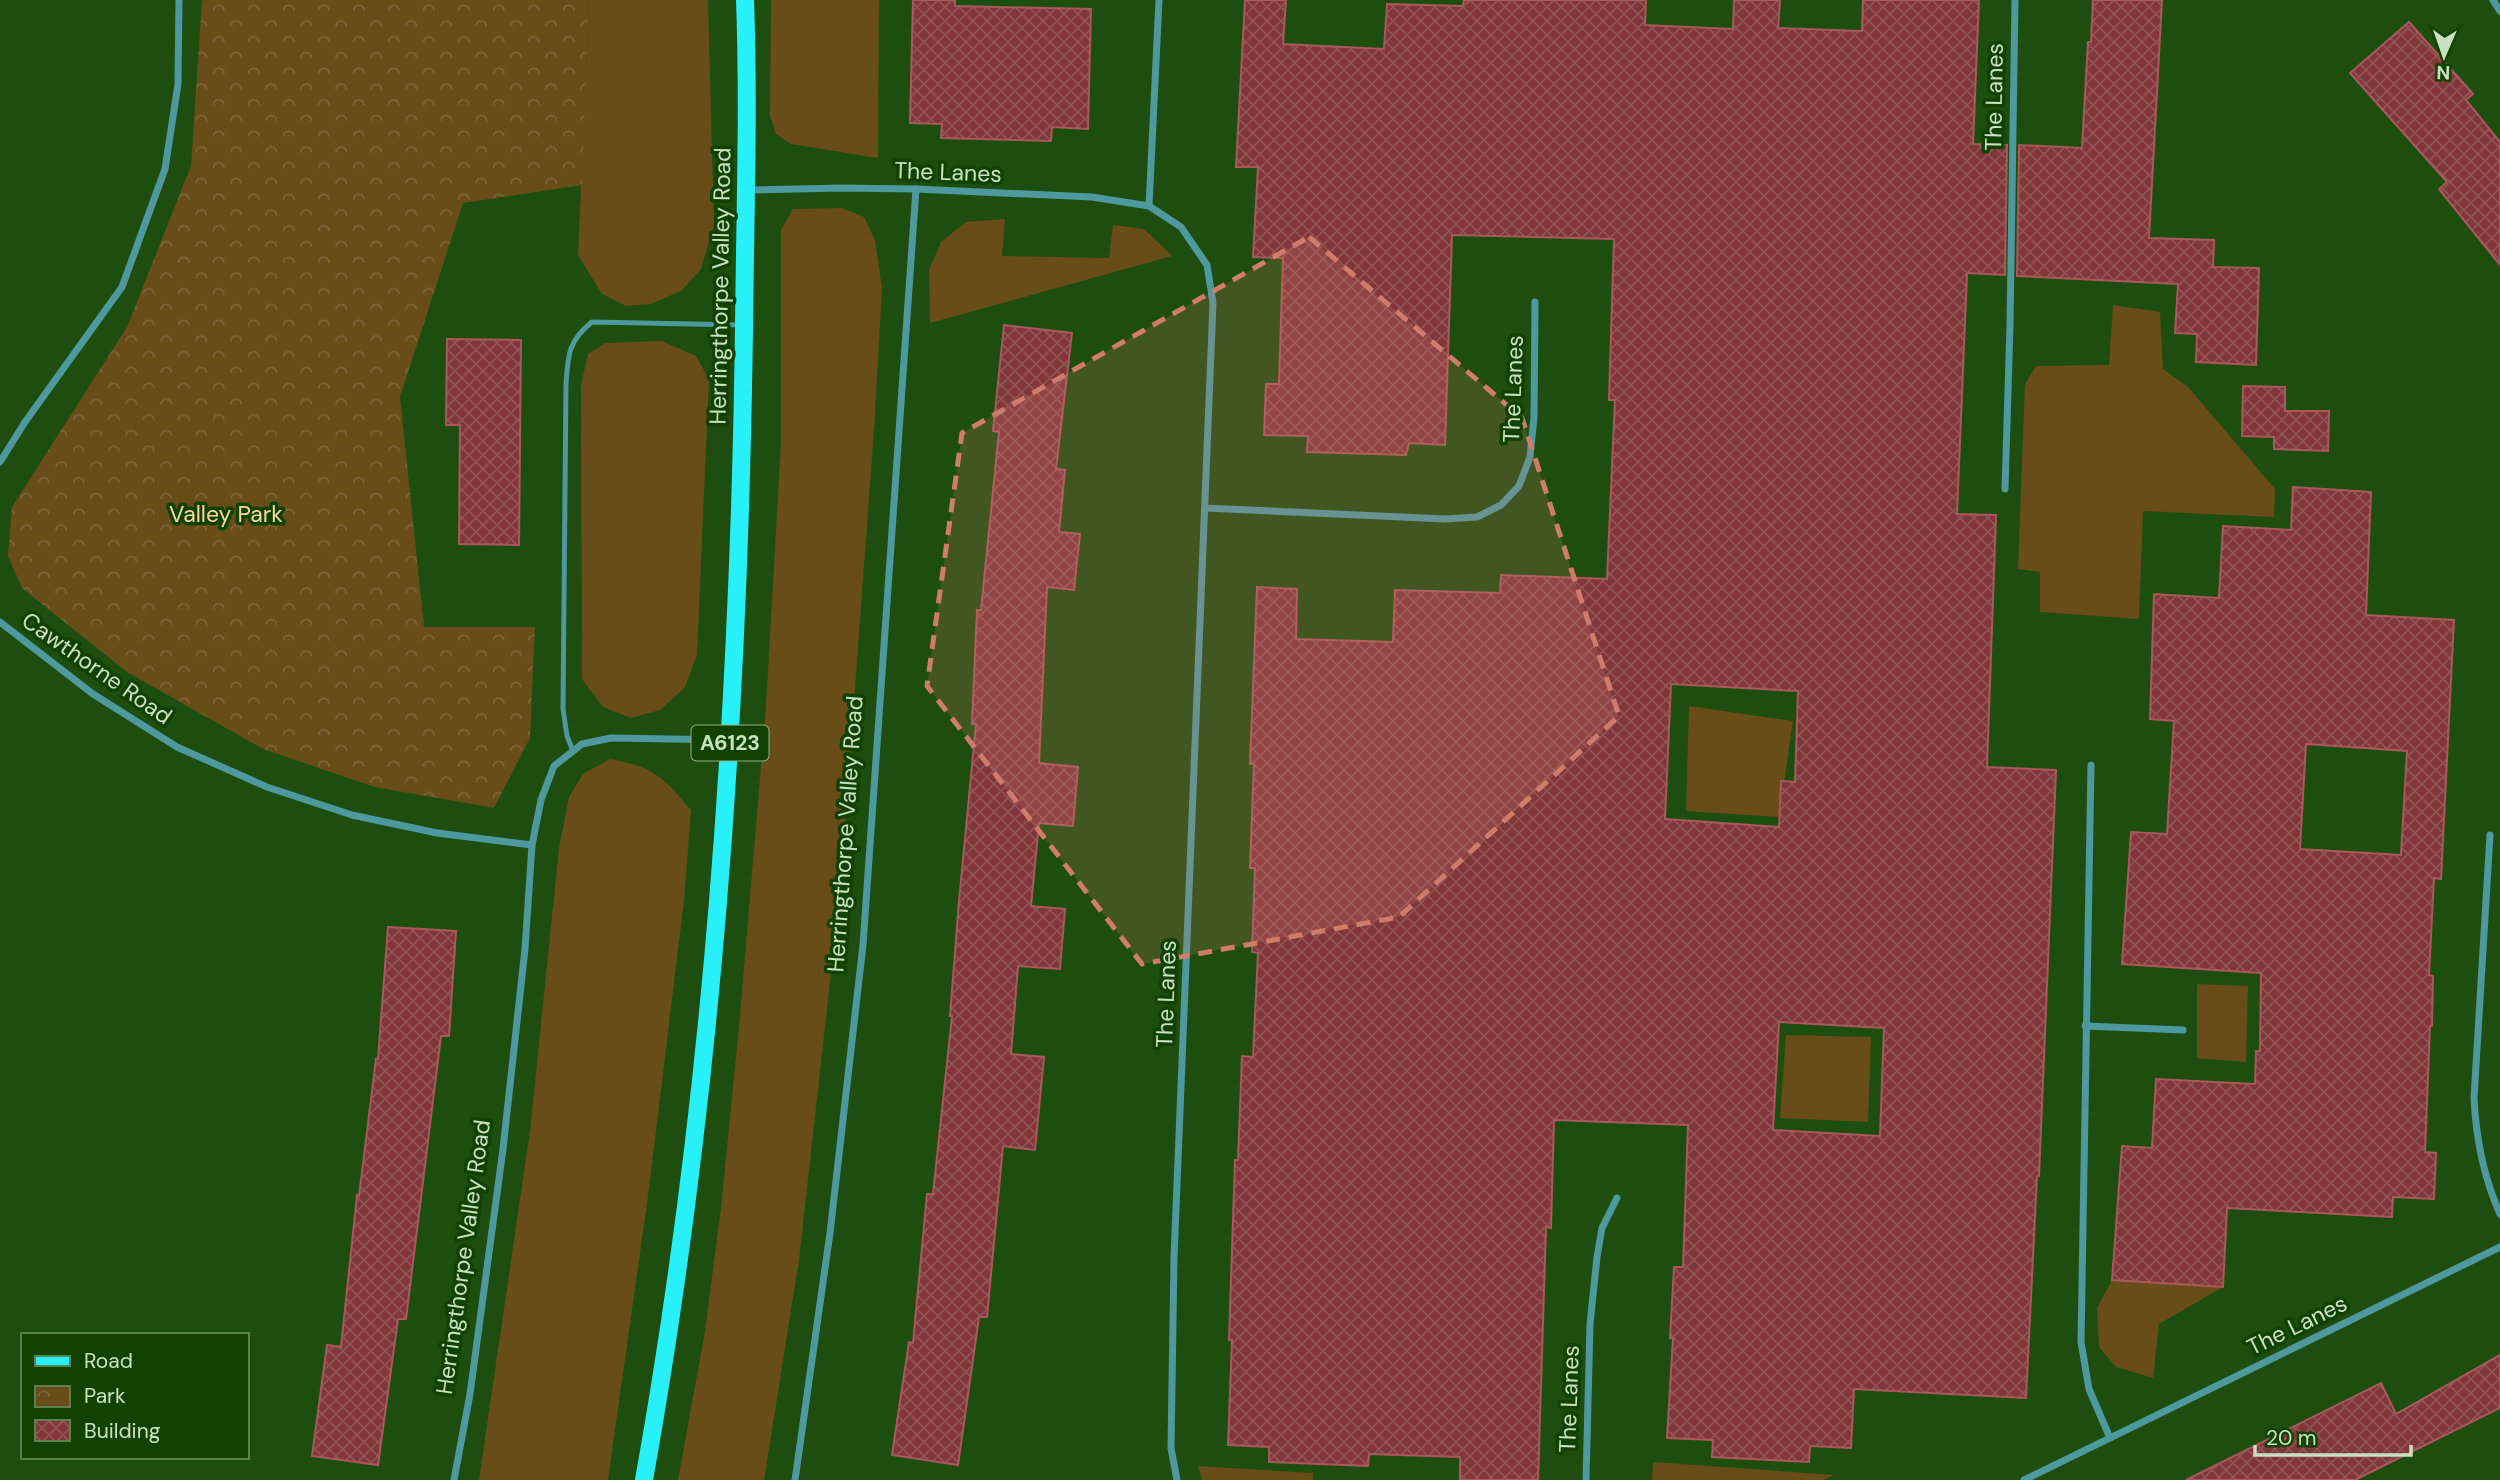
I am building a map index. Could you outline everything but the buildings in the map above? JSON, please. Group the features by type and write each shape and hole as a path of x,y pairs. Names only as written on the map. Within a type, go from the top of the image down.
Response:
{"main road":[{"name":"Herringthorpe Valley Road","path":"644,1480 687,1207 714,952 730,740 742,479 746,190 745,0"}],"street":[{"path":"0,461 122,287 165,169 178,84 179,0"},
{"path":"1149,206 1159,0"},
{"name":"The Lanes","path":"2005,489 2015,0"},
{"path":"2493,0 2500,11"},
{"name":"The Lanes","path":"746,190 916,189 1093,197 1149,206 1181,227 1207,265 1213,303 1174,1258 1171,1448 1177,1480"},
{"name":"Herringthorpe Valley Road","path":"795,1480 830,1233 863,945 916,189"},
{"name":"The Lanes","path":"1205,508 1446,519 1477,517 1501,505 1519,486 1530,457 1534,417 1535,302"},
{"name":"Cawthorne Road","path":"0,622 93,694 177,747 267,787 352,815 437,833 533,845"},
{"name":"Herringthorpe Valley Road","path":"454,1480 470,1394 503,1149 525,949 533,845 541,800 554,766 582,744 611,738 730,740"},
{"path":"2091,765 2081,1342 2089,1389 2110,1438"},
{"path":"2490,835 2474,1088 2475,1132 2487,1184 2500,1214"},
{"path":"2085,1026 2183,1030"},
{"name":"The Lanes","path":"1586,1480 1590,1324 1597,1257 1602,1228 1617,1198"},
{"name":"The Lanes","path":"2024,1480 2500,1247"}],"lane":[{"path":"573,751 567,736 563,709 566,384 568,357 577,334 592,322 744,325"}],"highlighted area":[{"path":"1309,237 1522,418 1619,716 1399,917 1142,964 927,686 962,433"}],"green space":[{"name":"Valley Park","path":"202,0 589,0 582,185 463,203 400,397 424,627 535,627 530,738 494,808 375,787 263,749 127,672 22,588 8,556 12,507 127,327 191,166"},
{"path":"589,0 708,0 714,225 701,269 681,291 651,304 626,306 602,294 578,255"},
{"path":"771,0 879,0 878,158 791,144 776,134 770,116"},
{"path":"842,208 864,217 875,240 882,289 840,892 799,1260 764,1480 678,1480 705,1331 721,1208 766,706 781,441 781,230 793,209"},
{"path":"1005,219 1002,256 1109,258 1113,225 1144,229 1172,256 930,323 929,270 941,242 966,222"},
{"path":"2113,305 2160,312 2163,369 2188,387 2275,489 2274,517 2143,511 2139,619 2040,612 2040,572 2018,569 2025,384 2036,366 2109,365"},
{"path":"662,341 696,356 709,379 697,655 685,687 660,710 631,718 603,707 582,679 581,385 588,354 605,343"},
{"path":"1689,706 1793,721 1779,817 1686,811"},
{"path":"610,759 637,766 656,775 673,789 691,810 684,901 648,1196 608,1480 479,1480 530,1131 559,848 569,797 583,774"},
{"path":"2197,984 2248,986 2246,1062 2197,1058"},
{"path":"1786,1035 1871,1037 1868,1122 1780,1118"},
{"path":"2112,1280 2223,1287 2159,1324 2153,1378 2116,1367 2099,1347 2097,1308"},
{"path":"1653,1462 1834,1475 1824,1480 1652,1480"},
{"path":"1198,1466 1313,1473 1313,1480 1202,1480"}]}
